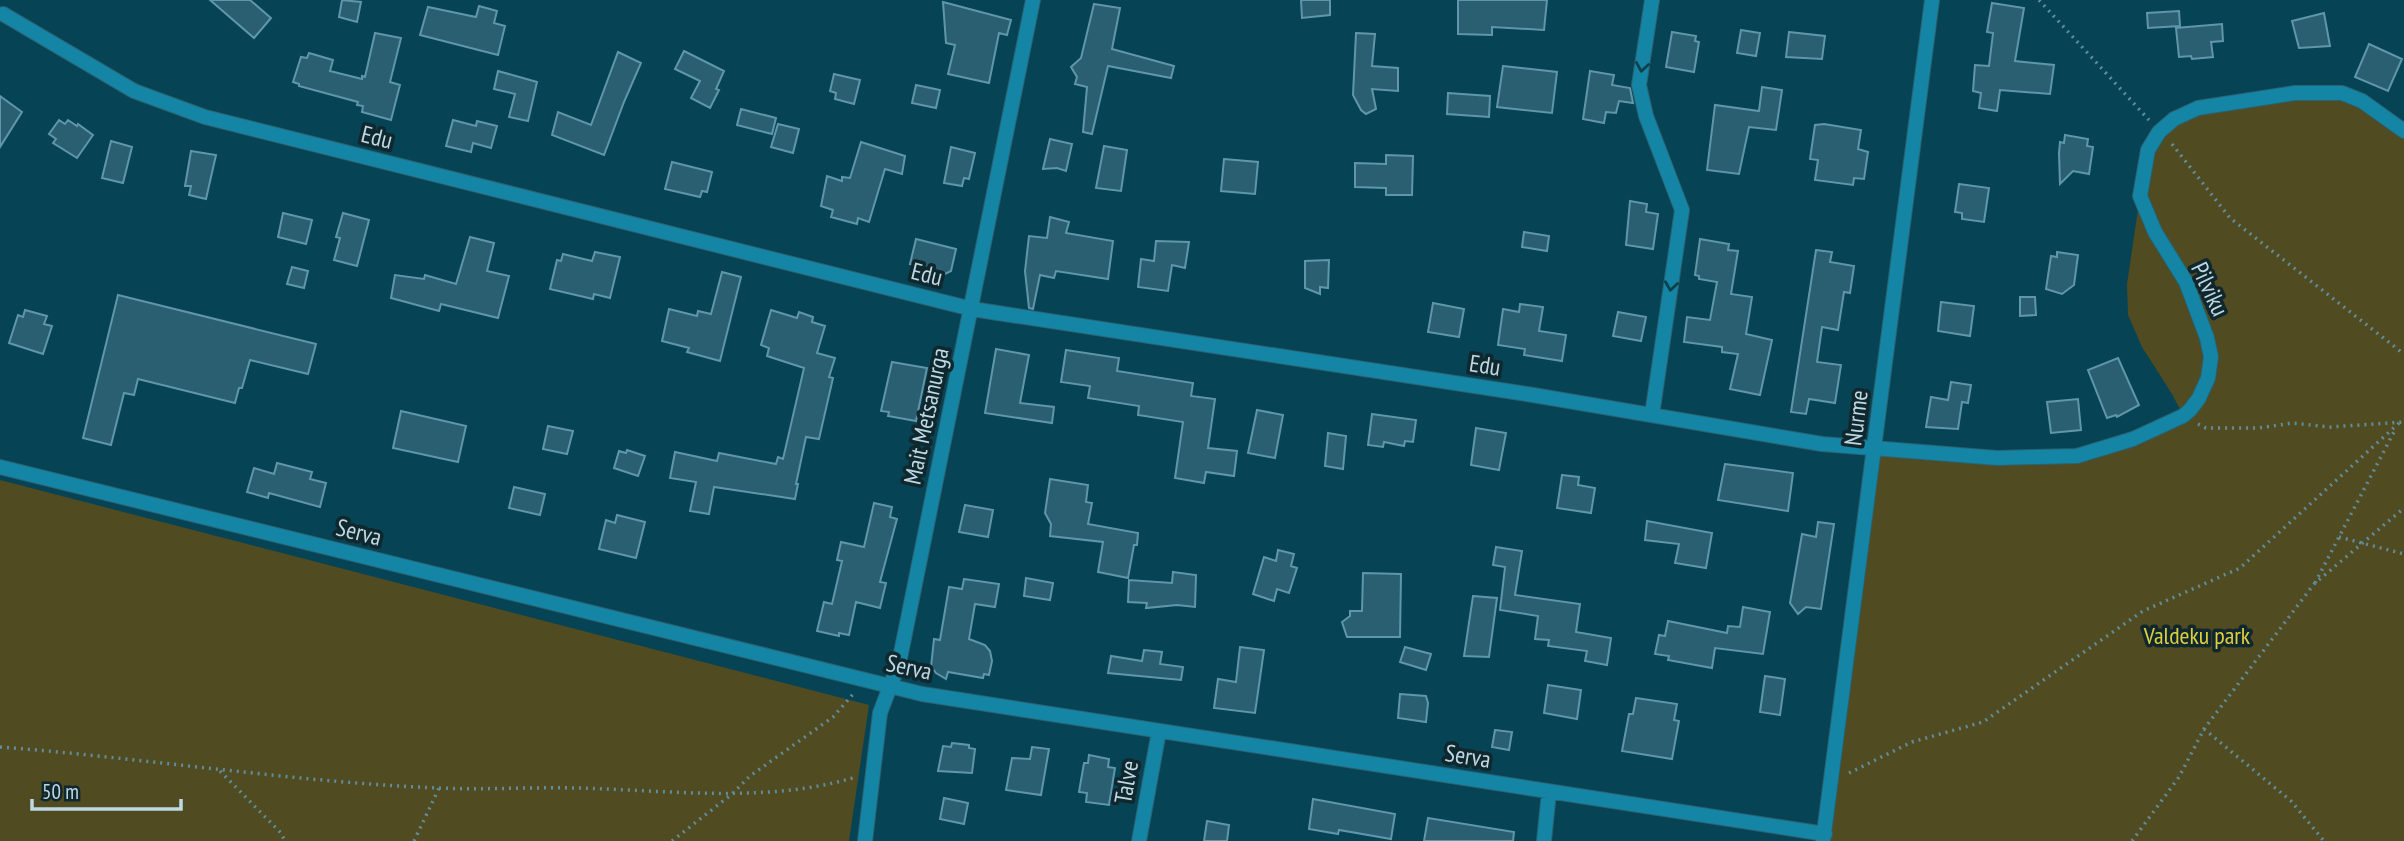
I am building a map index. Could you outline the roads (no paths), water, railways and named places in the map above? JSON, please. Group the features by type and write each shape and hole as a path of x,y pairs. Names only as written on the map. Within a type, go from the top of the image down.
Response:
{"street":[{"path":"2,17 9,0"},
{"name":"Mait Metsanurga","path":"865,841 880,713 899,663 1033,0"},
{"path":"1652,0 1639,85 1646,116 1682,210 1652,415"},
{"name":"Nurme","path":"1824,837 1932,0"},
{"name":"Edu","path":"2,17 134,91 205,117 972,309 1822,444 1875,447"},
{"name":"Pilviku","path":"1875,447 1997,458 2077,456 2133,439 2183,416 2199,398 2208,378 2211,356 2186,282 2155,232 2140,196 2148,150 2159,132 2174,119 2198,108 2295,93 2342,93 2362,101 2404,131"},
{"name":"Serva","path":"0,467 922,694 1824,837"},
{"name":"Talve","path":"1139,841 1159,731"},
{"path":"1544,841 1549,792"}],"park label":[{"name":"Valdeku park","path":"2197,635"}]}
